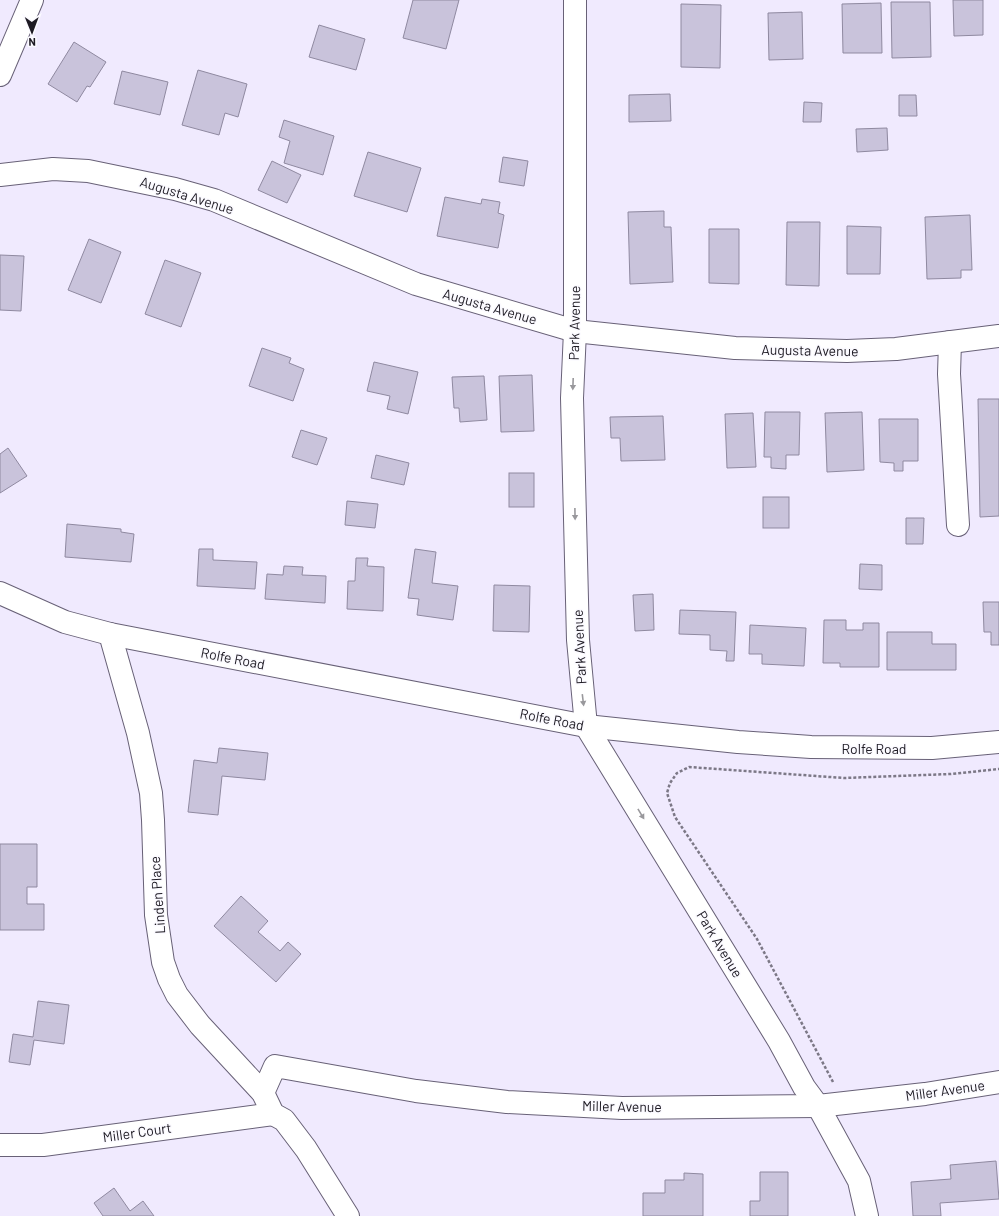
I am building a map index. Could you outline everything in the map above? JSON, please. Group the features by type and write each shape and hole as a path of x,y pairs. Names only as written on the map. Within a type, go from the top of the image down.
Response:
{"street":[{"path":"0,75 32,0"},
{"name":"Park Avenue","path":"574,0 575,331 572,398 578,640 586,726 779,1041 804,1088 818,1106 859,1181 867,1216"},
{"name":"Augusta Avenue","path":"0,175 53,169 88,171 175,188 214,200 416,284 575,331 728,347 780,350 847,351 896,349 999,336"},
{"path":"950,342 950,374 958,525"},
{"path":"0,593 65,622 110,634"},
{"name":"Rolfe Road","path":"110,634 586,726 738,742 811,747 932,748 999,742"},
{"name":"Linden Place","path":"110,634 138,733 151,793 156,915 163,962 177,995 196,1019 262,1092 273,1114 284,1120 302,1143 348,1216"},
{"name":"Miller Avenue","path":"262,1092 275,1066 416,1091 508,1102 622,1108 818,1106 925,1094 999,1082"},
{"name":"Miller Court","path":"0,1145 43,1145 273,1114"}],"path":[{"path":"834,1084 757,939 675,817 667,793 670,783 677,773 689,767 844,778 952,774 999,769"}],"building":[{"path":"413,0 459,0 446,49 403,38"},
{"path":"953,0 983,0 983,35 954,36"},
{"path":"891,2 930,2 931,57 892,58"},
{"path":"881,3 882,53 843,53 842,4"},
{"path":"681,4 721,5 720,68 681,67"},
{"path":"802,12 803,59 769,60 768,13"},
{"path":"319,25 365,39 356,70 309,57"},
{"path":"74,42 106,62 90,87 87,86 77,102 48,84"},
{"path":"198,70 247,84 238,117 225,113 219,135 182,125"},
{"path":"122,71 168,82 160,115 114,104"},
{"path":"670,94 671,121 629,122 629,95"},
{"path":"899,95 916,95 917,116 899,116"},
{"path":"804,102 822,103 821,122 803,122"},
{"path":"284,120 334,136 323,175 284,163 290,141 279,137"},
{"path":"887,128 888,150 857,152 856,129"},
{"path":"368,152 421,168 407,212 354,196"},
{"path":"503,157 528,161 524,186 499,182"},
{"path":"272,161 301,175 287,203 258,190"},
{"path":"445,197 481,204 482,199 500,202 498,213 504,215 498,248 437,236"},
{"path":"664,211 664,227 671,227 673,282 630,284 628,212"},
{"path":"970,215 972,270 961,270 961,278 927,279 925,217"},
{"path":"787,222 820,222 819,286 786,285"},
{"path":"847,226 881,227 880,274 847,274"},
{"path":"709,229 739,229 739,284 709,283"},
{"path":"89,239 121,252 101,303 68,290"},
{"path":"0,255 24,256 21,311 0,310"},
{"path":"165,260 201,273 181,327 145,314"},
{"path":"262,348 291,358 289,363 304,369 293,401 249,386"},
{"path":"374,362 418,372 408,414 387,409 390,396 367,391"},
{"path":"532,375 534,431 501,432 499,376"},
{"path":"484,376 487,420 460,422 459,408 454,408 452,377"},
{"path":"978,399 999,399 999,516 980,517"},
{"path":"765,412 800,412 799,455 786,455 786,469 771,468 771,457 764,457"},
{"path":"862,412 864,470 827,472 825,413"},
{"path":"753,413 756,467 727,468 725,414"},
{"path":"663,416 665,460 621,461 620,438 611,438 610,417"},
{"path":"879,419 918,419 918,461 903,461 903,471 894,471 894,463 880,462"},
{"path":"301,430 327,438 317,465 292,457"},
{"path":"8,448 27,476 0,493 0,454"},
{"path":"376,455 409,463 404,485 371,478"},
{"path":"509,473 534,473 534,507 509,507"},
{"path":"763,497 789,497 789,528 763,528"},
{"path":"347,501 378,504 375,528 345,525"},
{"path":"906,518 924,518 923,544 906,544"},
{"path":"67,524 121,529 121,532 134,534 131,562 65,557"},
{"path":"199,549 213,549 213,560 257,562 255,589 197,586"},
{"path":"415,549 436,552 432,583 458,586 453,620 417,615 419,599 408,598"},
{"path":"356,558 368,558 367,566 384,567 383,611 347,609 348,581 355,581"},
{"path":"860,564 882,565 882,590 859,589"},
{"path":"284,566 303,567 302,575 326,576 325,603 265,599 267,574 283,575"},
{"path":"494,585 530,586 529,632 493,631"},
{"path":"653,594 654,630 635,631 633,595"},
{"path":"983,602 999,602 999,645 991,645 991,632 984,632"},
{"path":"680,610 736,612 734,661 726,661 727,651 710,650 710,635 679,634"},
{"path":"824,620 846,620 846,630 863,630 863,623 879,623 879,667 840,667 840,663 823,663"},
{"path":"750,625 806,628 804,666 762,664 762,654 749,654"},
{"path":"887,632 932,632 932,644 956,644 956,670 887,670"},
{"path":"219,748 268,753 265,780 222,776 218,815 188,812 194,760 217,763"},
{"path":"0,844 37,844 37,887 27,887 27,904 44,904 44,930 0,930"},
{"path":"241,896 268,921 258,932 280,951 288,942 301,954 276,982 214,926"},
{"path":"38,1001 69,1005 64,1044 34,1040 30,1065 9,1062 13,1034 33,1037"},
{"path":"996,1161 999,1199 940,1203 941,1216 913,1216 911,1182 951,1179 950,1165"},
{"path":"760,1172 788,1172 788,1216 750,1216 750,1201 760,1201"},
{"path":"684,1173 703,1174 703,1216 643,1216 643,1193 665,1193 665,1180 684,1180"},
{"path":"114,1188 130,1211 143,1201 154,1216 103,1216 94,1203"}]}
